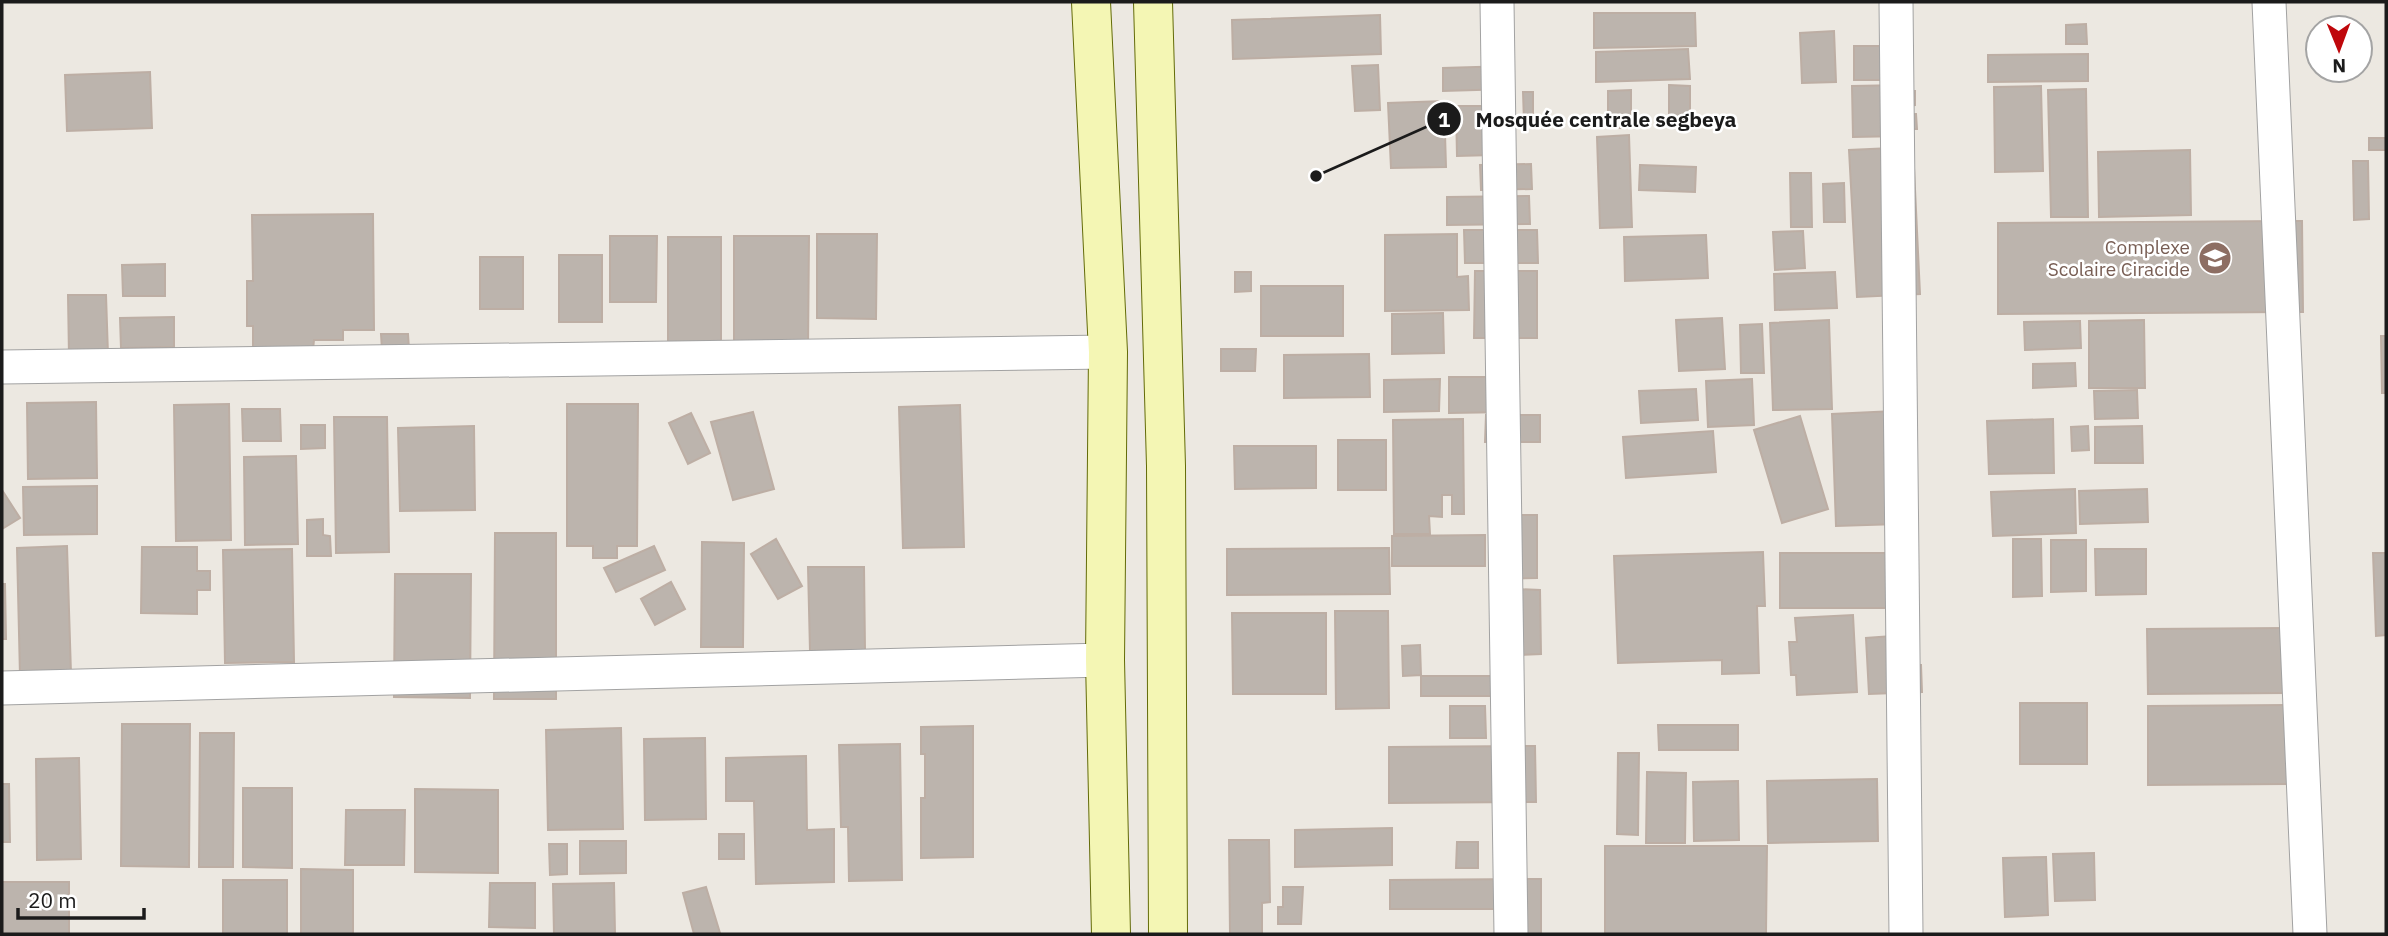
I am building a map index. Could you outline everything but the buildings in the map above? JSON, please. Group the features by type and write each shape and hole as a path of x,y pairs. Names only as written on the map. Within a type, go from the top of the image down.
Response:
{"main road":[{"path":"1091,2 1108,352 1105,660 1111,934"},
{"path":"1153,2 1166,466 1168,934"}],"street":[{"path":"1497,2 1511,934"},
{"path":"1896,2 1906,934"},
{"path":"2269,2 2310,934"},
{"path":"2,367 1108,352"},
{"path":"2,688 1105,660"}],"place":[{"name":"Mosquée centrale segbeya","path":"1316,176"},
{"name":"Complexe Scolaire Ciracide","path":"2215,258"}]}
